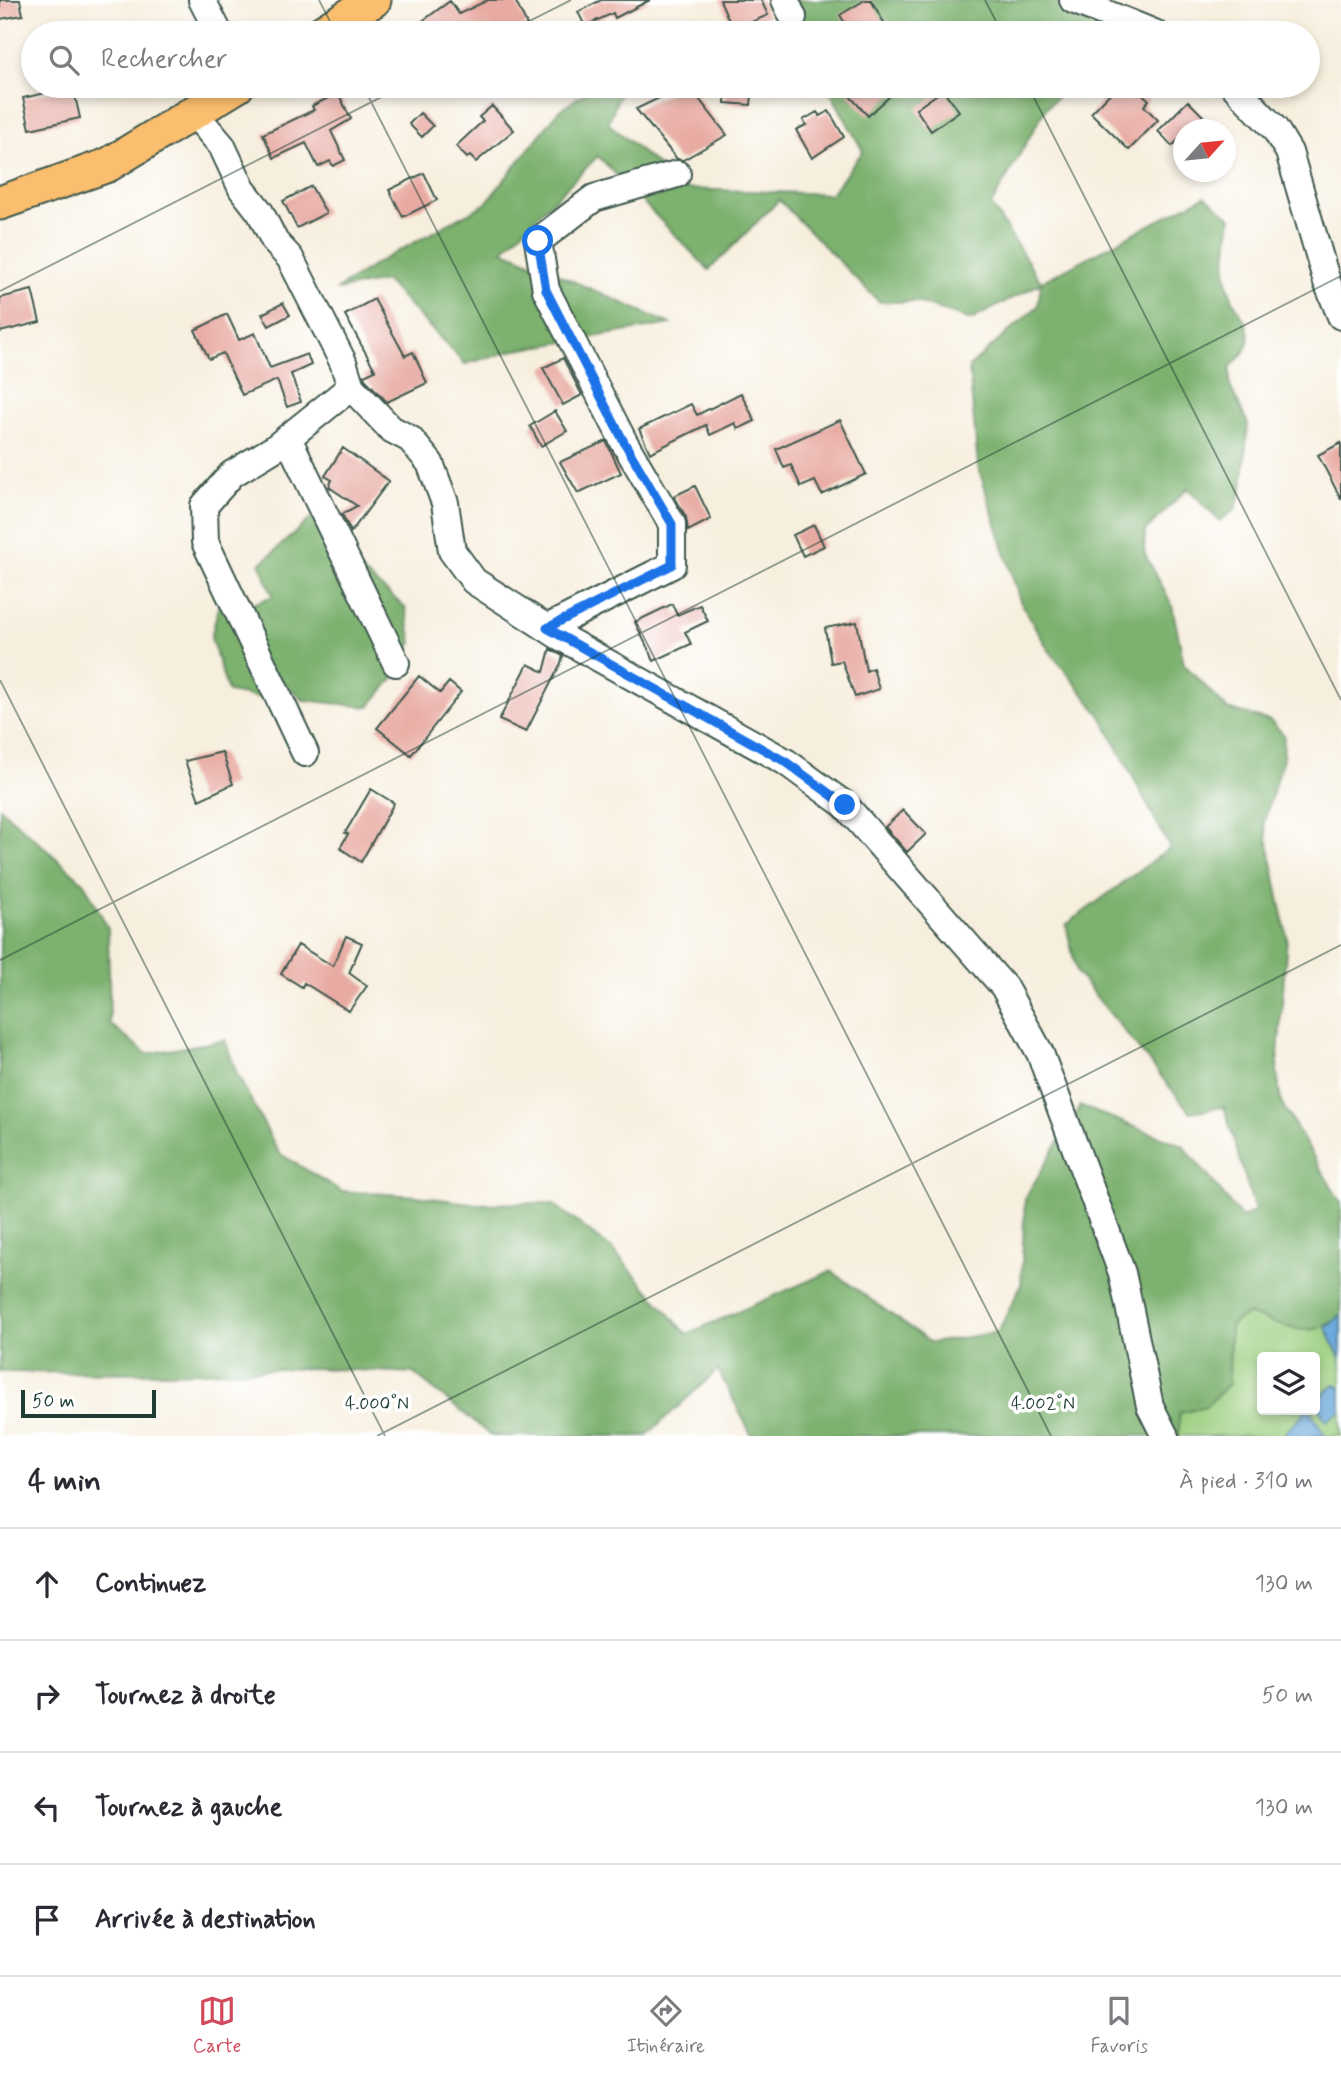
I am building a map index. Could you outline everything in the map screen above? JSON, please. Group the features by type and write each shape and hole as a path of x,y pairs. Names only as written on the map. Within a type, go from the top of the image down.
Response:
{"main road":[{"path":"340,21 374,0"},
{"path":"0,202 108,165 218,98"}],"street":[{"path":"202,0 213,21"},
{"path":"1073,0 1125,21"},
{"path":"1246,98 1275,128 1289,152 1327,282 1341,316"},
{"path":"194,113 222,146 242,189 260,212 275,242 290,258 343,362 351,387 391,429 410,439 430,463 444,503 452,551 474,581 547,628 786,762 845,805 1004,987 1040,1053 1122,1273 1150,1406 1165,1436"},
{"path":"547,628 672,565 672,524 624,442 546,290 538,241 594,198 677,174"},
{"path":"305,753 205,542 204,506 232,474 288,438 351,387"},
{"path":"288,438 396,663"}],"green space":[{"path":"788,0 1073,0 1125,21 797,21"},
{"path":"577,98 618,98 608,123 685,189 831,194 863,151 834,98 1056,98 1046,108 991,205 1041,282 1205,196 1231,218 1226,257 1227,280 1230,293 1249,333 1248,343 1242,354 1230,367 1230,386 1248,424 1242,490 1235,510 1219,521 1188,488 1145,531 1144,552 1172,605 1184,664 1227,709 1270,721 1284,735 1283,758 1264,822 1287,937 1277,1070 1281,1102 1341,1203 1341,1315 1330,1323 1307,1330 1285,1327 1247,1314 1230,1326 1229,1384 1205,1407 1179,1413 1179,1436 752,1436 718,1370 646,1436 492,1436 413,1373 315,1368 173,1373 0,1372 0,808 84,883 108,928 110,1024 147,1054 225,1040 237,1074 279,1153 341,1191 416,1196 477,1204 552,1203 612,1249 687,1334 831,1271 931,1343 998,1332 1021,1285 1025,1198 1080,1106 1183,1145 1242,1218 1255,1211 1224,1107 1190,1112 1077,973 1066,925 1170,848 1101,716 1048,649 1020,601 978,466 969,367 1038,306 1041,283 971,320 917,302 879,302 779,200 709,270 598,156 503,250 670,324 511,351 465,364 386,281 336,290 380,261 485,204 559,111"},
{"path":"319,511 353,564 405,607 412,642 392,680 369,707 303,700 283,681 260,698 228,692 211,638 223,587 251,605 273,596 260,564"},
{"path":"1247,1314 1307,1330 1330,1323 1341,1315 1341,1436 1179,1436 1179,1413 1205,1407 1229,1384 1230,1326"}],"water":[{"path":"1341,1315 1341,1360 1326,1328"},
{"path":"1335,1385 1341,1388 1341,1411 1326,1421 1320,1410 1320,1396"},
{"path":"1302,1415 1313,1415 1325,1436 1287,1436 1285,1433"}],"building":[{"path":"0,0 20,0 23,15 0,19"},
{"path":"488,0 515,0 525,21 422,21 450,1 459,14"},
{"path":"601,0 650,0 615,18 613,13 596,21 582,21 578,12"},
{"path":"720,0 761,0 768,15 754,21 729,21"},
{"path":"865,0 871,0 883,21 844,21 840,15"},
{"path":"23,98 75,98 80,118 30,129"},
{"path":"328,98 340,98 351,119 331,131 345,160 333,166 330,161 318,167 306,143 274,158 263,134 314,110 312,106"},
{"path":"659,98 698,98 727,135 683,160 677,159 636,109"},
{"path":"725,98 752,98 751,105 725,103"},
{"path":"852,98 888,98 868,116"},
{"path":"932,98 949,98 959,111 931,131 916,109"},
{"path":"1105,98 1147,98 1149,100 1144,106 1158,120 1129,150 1091,113"},
{"path":"1188,101 1203,116 1200,119 1173,119 1172,146 1158,131"},
{"path":"492,106 514,130 476,162 470,156 467,158 456,146 483,121 479,117"},
{"path":"829,111 844,137 812,158 796,130 806,125 803,120 817,112 820,116"},
{"path":"420,113 433,126 422,137 409,124"},
{"path":"424,173 437,200 403,217 389,190"},
{"path":"311,186 326,213 297,228 283,201"},
{"path":"32,290 40,322 0,332 0,298"},
{"path":"374,299 405,356 413,352 427,383 387,402 365,379 364,375 375,370 345,315"},
{"path":"283,303 290,315 269,326 262,314"},
{"path":"227,314 239,340 255,333 270,368 307,354 311,365 291,374 301,402 287,407 277,380 242,395 223,353 209,359 195,330"},
{"path":"563,358 582,395 563,405 543,368"},
{"path":"741,393 755,421 738,429 735,423 710,435 706,425 650,453 639,429 691,404 697,415"},
{"path":"555,411 567,431 541,446 530,426"},
{"path":"840,420 866,474 822,495 815,481 801,487 791,465 784,468 776,449"},
{"path":"606,441 621,473 578,493 560,462"},
{"path":"1341,443 1341,499 1318,455"},
{"path":"343,448 389,481 351,532 342,514 357,506 329,487 332,480 325,476"},
{"path":"695,486 711,519 688,531 686,517 674,496"},
{"path":"814,525 824,546 803,556 793,535"},
{"path":"672,604 677,615 700,605 708,621 685,632 691,644 654,661 635,622"},
{"path":"857,622 866,671 873,668 879,689 855,697 842,661 831,663 825,628"},
{"path":"550,649 563,656 561,663 526,732 499,720 528,664 544,672"},
{"path":"419,676 440,693 449,682 461,692 411,755 377,728"},
{"path":"222,752 233,784 199,800 185,761"},
{"path":"371,789 394,803 361,862 340,848 348,834 345,833"},
{"path":"903,810 926,834 907,852 885,827"},
{"path":"346,936 362,943 349,973 367,986 349,1011 304,983 302,987 281,974 298,945 333,966"}],"route":[{"path":"538,241 546,290 624,442 672,524 672,565 547,628 786,762 845,805"}]}
